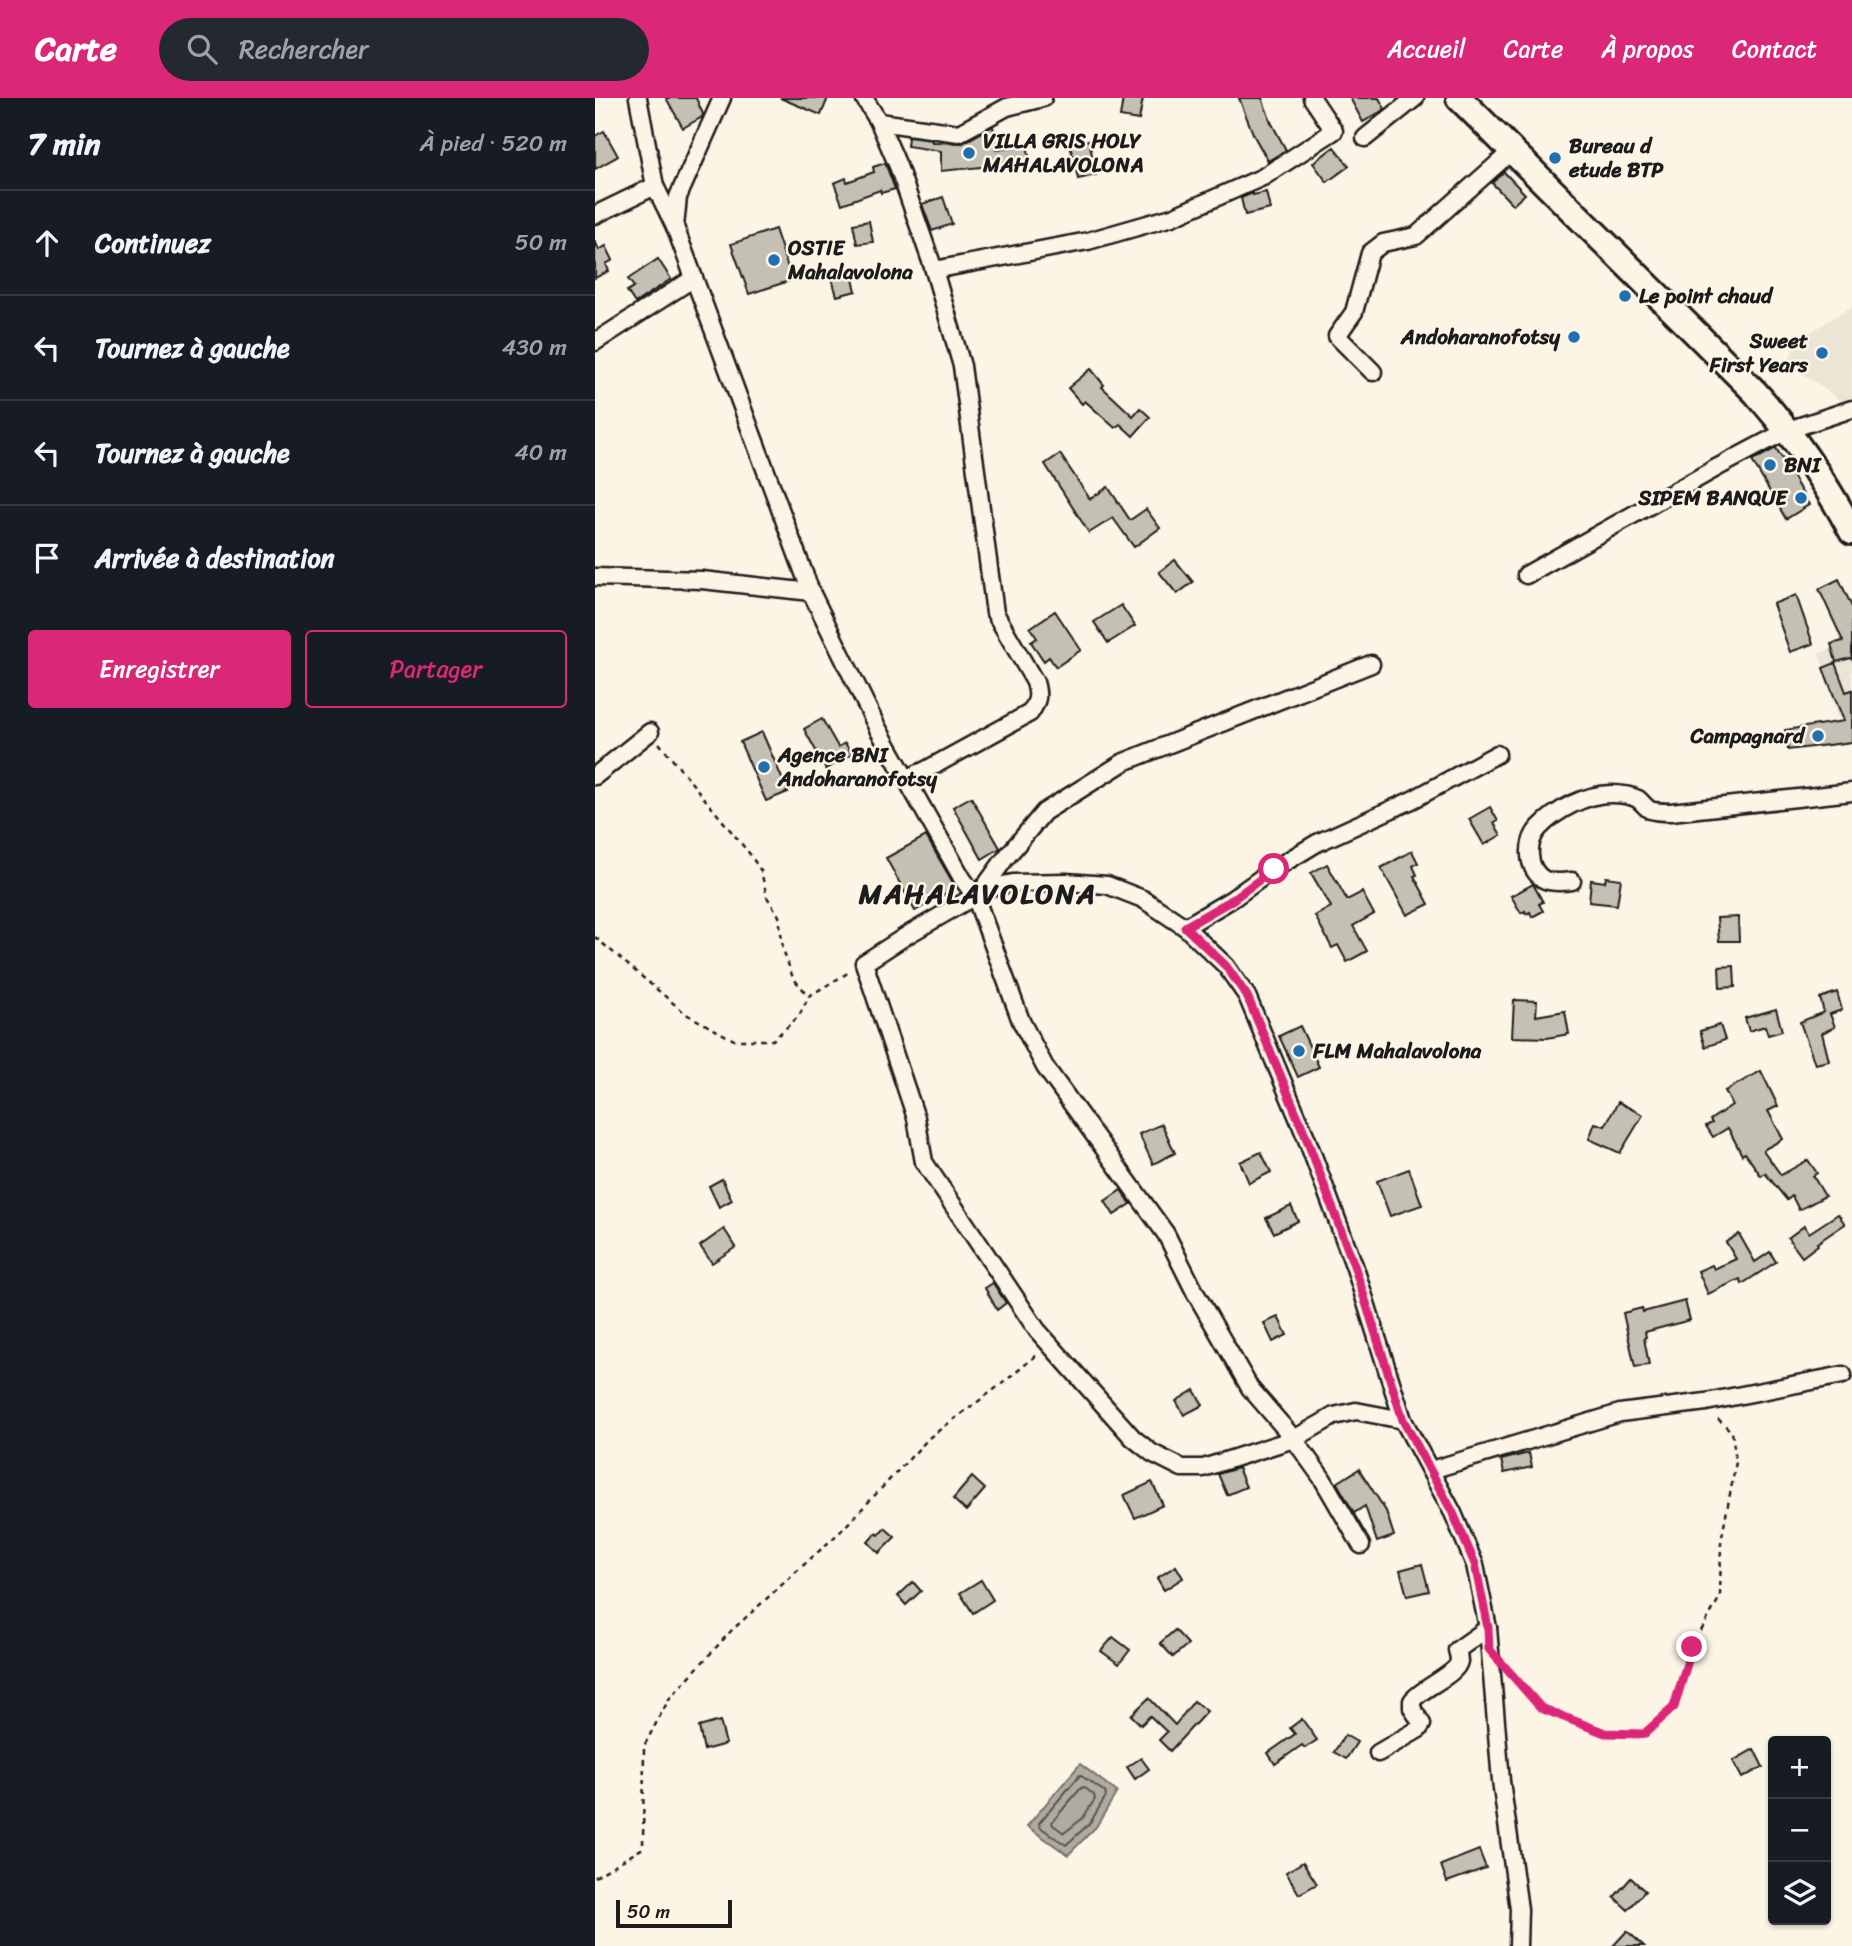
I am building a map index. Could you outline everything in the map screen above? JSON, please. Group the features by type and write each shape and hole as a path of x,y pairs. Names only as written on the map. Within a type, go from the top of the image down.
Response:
{"main road":[{"path":"1459,98 1755,392 1788,430 1817,471 1852,532"}],"street":[{"path":"638,98 655,186 675,226 811,592 877,727 962,878 979,893 1021,1021 1045,1067 1166,1234 1196,1294 1250,1388 1294,1439 1361,1545"},
{"path":"675,226 678,197 722,98"},
{"path":"864,98 879,122 898,166 935,270 963,366 995,613 1035,682 1039,694 1030,713 907,778"},
{"path":"879,122 958,133 1007,107 1043,98"},
{"path":"935,270 1088,241 1172,217 1263,177 1334,131 1312,98"},
{"path":"1365,138 1415,98"},
{"path":"1373,372 1338,336 1354,312 1370,253 1383,243 1416,236 1513,149"},
{"path":"595,215 655,186"},
{"path":"595,342 694,278"},
{"path":"1526,575 1788,430 1852,409"},
{"path":"595,577 702,580 811,592"},
{"path":"979,893 1044,812 1124,762 1371,664"},
{"path":"595,776 650,732"},
{"path":"1185,927 1232,900 1274,869 1317,843 1412,800 1497,754"},
{"path":"1572,881 1545,880 1534,869 1529,848 1538,829 1581,800 1609,793 1623,794 1638,799 1651,810 1671,812 1852,792"},
{"path":"1403,1420 1356,1411 1334,1416 1294,1439 1202,1468 1182,1468 1152,1453 1133,1438 1037,1330 923,1162 916,1118 864,963 979,893 1013,883 1066,882 1107,886 1143,899 1185,927 1226,966 1247,996 1306,1137 1355,1268 1403,1420 1453,1513 1475,1564 1488,1628 1501,1781 1519,1909 1517,1946"},
{"path":"1431,1470 1620,1413 1706,1402 1843,1375"},
{"path":"1378,1753 1417,1732 1422,1724 1412,1702 1431,1684 1455,1669 1459,1662 1457,1650 1488,1628"}],"path":[{"path":"650,732 761,871 767,897 779,916 783,949 793,978 810,996"},
{"path":"595,937 686,1014 734,1040 773,1040 799,1016 810,996 864,963"},
{"path":"595,1877 643,1848 644,1746 669,1699 731,1631 840,1532 930,1437 1050,1344"},
{"path":"1489,1649 1541,1708 1605,1733 1644,1734 1674,1707 1692,1647 1720,1597 1721,1542 1736,1462 1732,1432 1713,1414 1706,1402"}],"shaded area":[{"name":"Sweet First Years","path":"1852,306 1852,405 1848,406 1788,363 1796,342"},
{"path":"1852,643 1852,717 1842,719 1837,717 1819,653"}],"water":[{"path":"1080,1764 1117,1792 1096,1827 1068,1855 1027,1826"}],"building":[{"path":"666,98 696,98 702,117 683,128"},
{"path":"780,98 828,98 821,115"},
{"path":"1123,98 1143,98 1139,120 1120,117"},
{"path":"1239,98 1262,98 1286,150 1268,161 1254,136"},
{"path":"1350,98 1379,98 1385,109 1363,122"},
{"name":"VILLA GRIS HOLY MAHALAVOLONA","path":"993,126 997,150 1027,144 1031,168 1014,172 1012,164 941,171 941,151 907,146 908,137 932,142 963,143"},
{"path":"604,131 618,156 595,169 595,136"},
{"path":"1089,140 1096,175 1078,179 1070,144"},
{"path":"1334,147 1349,166 1327,182 1313,163"},
{"path":"885,163 895,189 881,193 880,190 842,204 834,183 846,178 847,182 874,172 873,167"},
{"path":"1504,172 1525,194 1513,205 1492,183"},
{"path":"1266,192 1270,209 1245,215 1241,198"},
{"path":"943,197 952,224 932,231 922,204"},
{"path":"869,221 873,242 857,244 853,224"},
{"name":"OSTIE Mahalavolona","path":"775,229 792,280 749,294 731,244"},
{"path":"595,241 599,250 606,246 613,260 606,264 609,271 595,278"},
{"path":"658,259 671,279 635,303 627,291 634,287 628,279"},
{"path":"851,271 856,291 837,296 831,276"},
{"path":"1091,369 1104,385 1102,387 1133,416 1140,408 1150,417 1133,436 1120,424 1115,428 1085,401 1082,404 1068,388"},
{"path":"1776,448 1809,505 1786,519 1752,461"},
{"path":"1060,454 1090,499 1108,487 1130,520 1146,509 1160,528 1134,547 1113,518 1089,533 1045,464"},
{"path":"1175,560 1193,582 1177,594 1159,572"},
{"path":"1839,579 1852,607 1852,660 1851,658 1836,662 1831,644 1843,641 1819,589"},
{"path":"1796,595 1813,644 1790,652 1773,604"},
{"path":"1121,605 1135,626 1108,643 1094,622"},
{"path":"1055,611 1081,650 1056,667 1049,657 1044,661 1031,642 1037,638 1030,628"},
{"name":"Campagnard","path":"1835,663 1846,692 1852,690 1852,742 1788,750 1785,730 1844,721 1823,668"},
{"path":"822,719 838,747 845,743 852,754 826,769 804,729"},
{"name":"Agence BNI Andoharanofotsy","path":"762,732 788,792 766,801 740,742"},
{"path":"971,797 1000,848 982,859 953,807"},
{"path":"1490,807 1498,821 1494,823 1501,835 1484,845 1469,819"},
{"path":"926,836 956,888 915,911 886,858"},
{"path":"1412,851 1418,863 1413,866 1417,875 1414,876 1429,904 1407,915 1381,868"},
{"path":"1327,864 1347,900 1362,892 1374,914 1353,926 1367,951 1347,962 1338,945 1332,948 1315,916 1331,907 1311,873"},
{"path":"1606,877 1621,879 1617,905 1589,902 1591,880 1605,882"},
{"path":"1533,884 1543,902 1539,904 1543,911 1532,917 1530,912 1521,913 1511,896"},
{"path":"1738,917 1739,941 1719,941 1717,918"},
{"path":"1734,966 1735,987 1720,988 1719,967"},
{"path":"1837,992 1842,1010 1830,1014 1835,1027 1822,1033 1829,1061 1815,1064 1800,1022 1824,1012 1820,998"},
{"path":"1514,1000 1537,1001 1536,1016 1565,1011 1569,1034 1547,1038 1512,1037"},
{"path":"1776,1009 1782,1031 1768,1035 1765,1026 1749,1031 1745,1018"},
{"path":"1720,1025 1725,1040 1705,1047 1700,1031"},
{"name":"FLM Mahalavolona","path":"1300,1026 1319,1067 1298,1077 1279,1036"},
{"path":"1761,1071 1778,1106 1768,1111 1783,1139 1763,1150 1781,1175 1808,1160 1817,1173 1813,1176 1825,1196 1799,1210 1792,1196 1787,1200 1765,1173 1761,1176 1745,1153 1742,1155 1728,1128 1713,1137 1706,1126 1712,1123 1710,1120 1732,1105 1725,1091"},
{"path":"1618,1102 1643,1115 1620,1153 1589,1139 1595,1123 1605,1126"},
{"path":"1162,1124 1175,1153 1153,1164 1139,1134"},
{"path":"1261,1152 1271,1172 1249,1183 1240,1162"},
{"path":"1409,1169 1422,1205 1390,1216 1377,1181"},
{"path":"722,1179 732,1200 719,1207 709,1186"},
{"path":"1121,1190 1131,1204 1114,1215 1105,1201"},
{"path":"1291,1206 1298,1221 1274,1233 1266,1218"},
{"path":"1838,1214 1845,1224 1802,1257 1788,1238 1804,1226 1809,1233"},
{"path":"724,1229 736,1247 712,1263 700,1246"},
{"path":"1739,1234 1755,1262 1770,1252 1776,1262 1742,1284 1740,1279 1708,1294 1698,1271 1712,1265 1714,1269 1736,1259 1726,1242"},
{"path":"993,1283 1006,1303 997,1310 985,1288"},
{"path":"1685,1301 1690,1320 1645,1332 1649,1365 1635,1367 1623,1313 1642,1308 1643,1312"},
{"path":"1278,1317 1287,1335 1273,1342 1264,1323"},
{"path":"1194,1390 1203,1405 1184,1415 1176,1401"},
{"path":"1529,1453 1532,1467 1504,1473 1501,1460"},
{"path":"1238,1468 1246,1487 1227,1495 1218,1474"},
{"path":"1359,1469 1386,1511 1394,1536 1377,1542 1365,1506 1354,1513 1337,1483"},
{"path":"972,1477 985,1489 966,1511 953,1499"},
{"path":"1152,1482 1163,1505 1135,1518 1124,1495"},
{"path":"885,1528 895,1537 879,1553 868,1542"},
{"path":"1422,1564 1429,1591 1407,1596 1400,1570"},
{"path":"1176,1566 1183,1578 1164,1590 1157,1578"},
{"path":"981,1580 993,1600 973,1613 960,1593"},
{"path":"913,1582 921,1591 906,1605 898,1596"},
{"path":"1175,1630 1188,1644 1173,1657 1160,1643"},
{"path":"1113,1637 1130,1650 1119,1664 1101,1651"},
{"path":"1149,1698 1175,1725 1194,1701 1207,1711 1170,1751 1159,1740 1167,1732 1150,1716 1141,1725 1131,1715"},
{"path":"1302,1719 1317,1740 1305,1748 1302,1745 1275,1764 1268,1753 1295,1734 1290,1728"},
{"path":"720,1721 726,1744 704,1750 699,1727"},
{"path":"1345,1735 1357,1742 1346,1759 1334,1752"},
{"path":"1754,1749 1763,1767 1742,1778 1733,1761"},
{"path":"1141,1758 1149,1769 1135,1779 1127,1767"},
{"path":"1479,1850 1486,1868 1447,1882 1441,1865"},
{"path":"1303,1862 1317,1884 1299,1894 1286,1872"},
{"path":"1631,1878 1645,1891 1628,1910 1614,1897"},
{"path":"1627,1931 1644,1946 1613,1946"}],"place":[{"name":"VILLA GRIS HOLY MAHALAVOLONA","path":"969,153"},
{"name":"Bureau d etude BTP","path":"1555,158"},
{"name":"OSTIE Mahalavolona","path":"774,260"},
{"name":"Le point chaud","path":"1625,296"},
{"name":"Andoharanofotsy","path":"1574,337"},
{"name":"Sweet First Years","path":"1822,353"},
{"name":"BNI","path":"1770,465"},
{"name":"SIPEM BANQUE","path":"1801,498"},
{"name":"Campagnard","path":"1818,736"},
{"name":"Agence BNI Andoharanofotsy","path":"764,767"},
{"name":"FLM Mahalavolona","path":"1299,1051"}],"district":[{"name":"MAHALAVOLONA","path":"978,893"}],"route":[{"path":"1274,869 1232,900 1185,927 1226,966 1247,996 1259,1024 1306,1137 1355,1268 1403,1420 1453,1513 1475,1564 1488,1628 1489,1649 1541,1708 1605,1733 1644,1734 1674,1707 1692,1647"}]}
